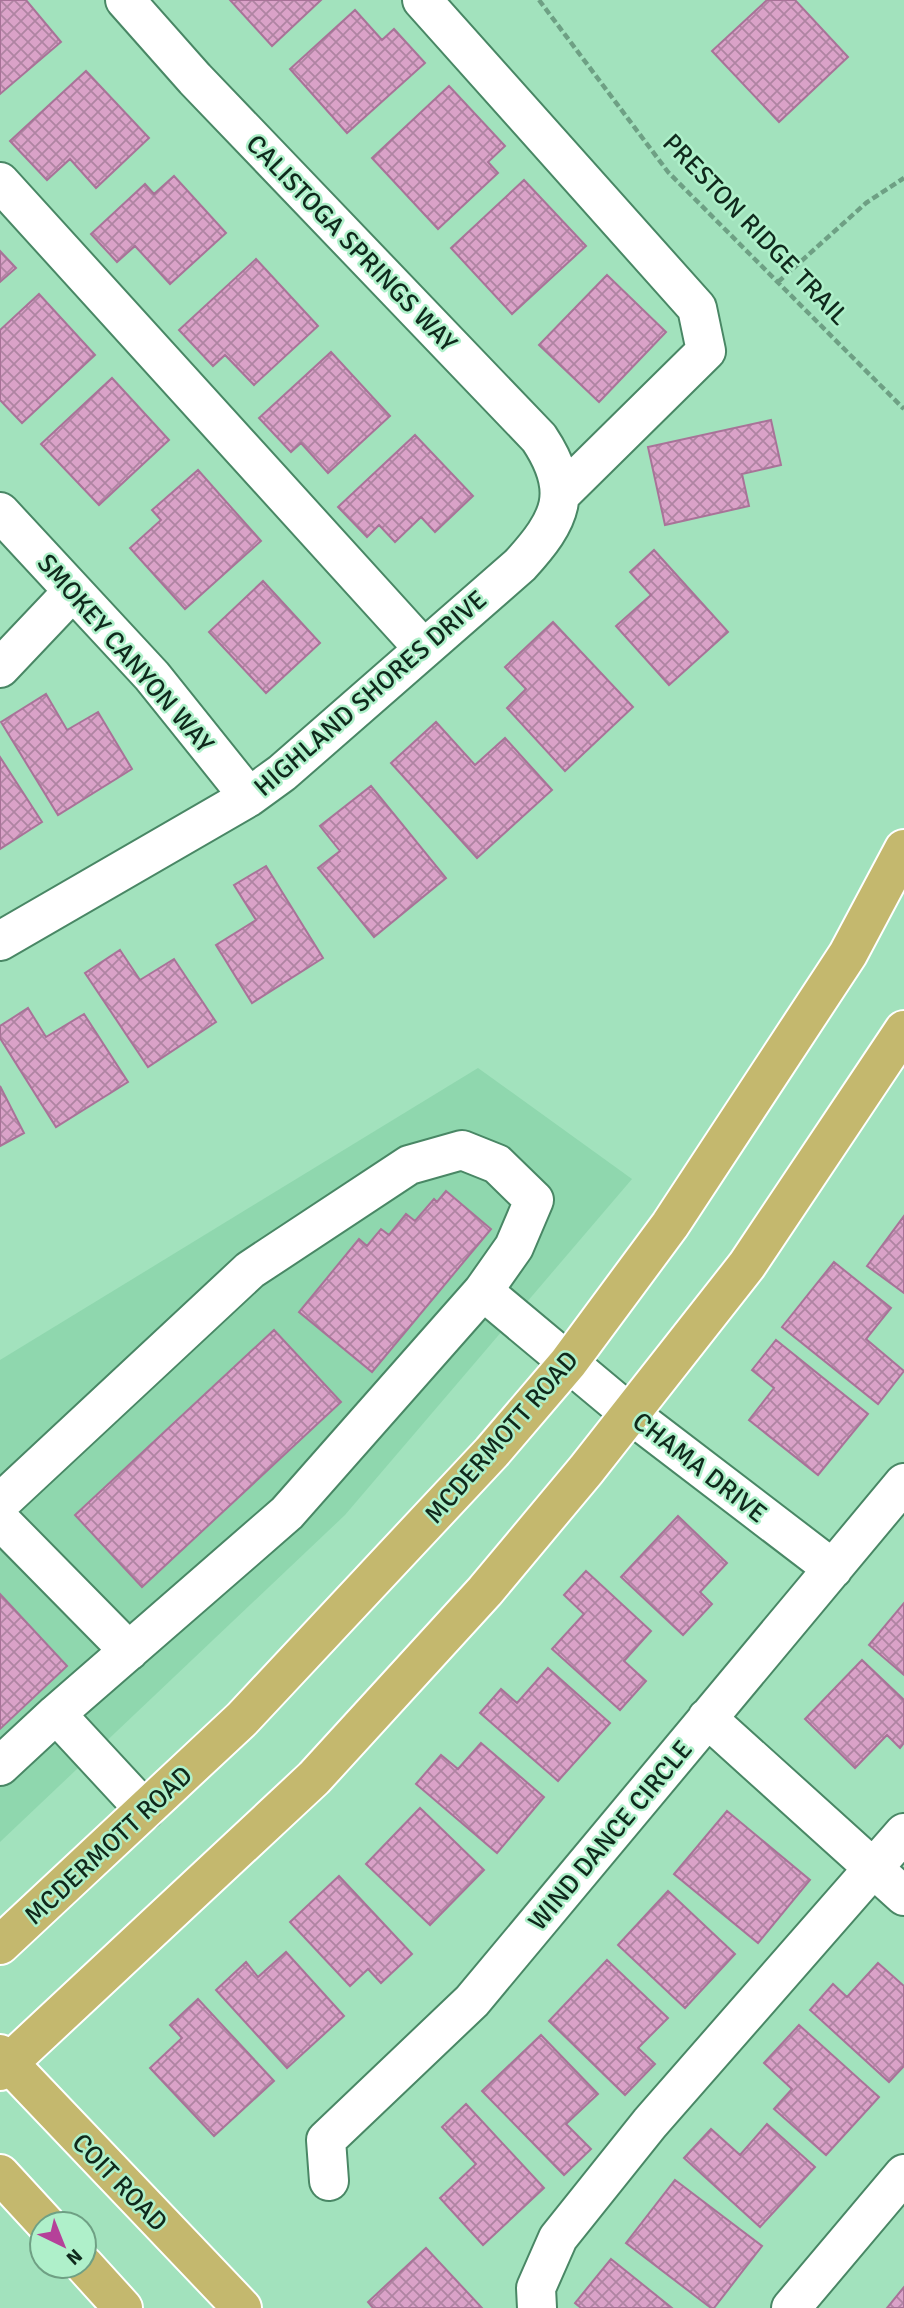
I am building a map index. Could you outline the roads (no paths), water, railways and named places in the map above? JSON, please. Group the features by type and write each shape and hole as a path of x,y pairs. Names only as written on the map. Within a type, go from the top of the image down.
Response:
{"main road":[{"name":"MCDERMOTT ROAD","path":"0,1945 242,1720 492,1452 568,1363 670,1226 848,954 904,849"},
{"path":"3,2063 314,1778 485,1591 586,1470 747,1265 904,1030"},
{"name":"COIT ROAD","path":"3,2063 242,2308"},
{"path":"0,2174 33,2210"},
{"path":"98,2280 123,2308"}],"street":[{"name":"CALISTOGA SPRINGS WAY","path":"125,0 195,79 539,438 552,457 559,475 560,495"},
{"path":"422,0 697,308 706,351 560,495"},
{"path":"0,182 424,649"},
{"name":"HIGHLAND SHORES DRIVE","path":"0,941 249,797 282,773 520,565 539,544 553,521 560,495"},
{"name":"SMOKEY CANYON WAY","path":"0,512 152,676 249,797"},
{"path":"0,668 73,591"},
{"path":"0,1503 250,1269 409,1166 462,1150 497,1164 534,1200 514,1247 483,1290 287,1513 0,1766"},
{"name":"CHAMA DRIVE","path":"483,1290 629,1413 833,1569"},
{"name":"WIND DANCE CIRCLE","path":"328,2181 326,2140 472,2001 904,1483"},
{"path":"0,1520 129,1651"},
{"path":"56,1714 145,1810"},
{"path":"707,1718 904,1896"},
{"path":"537,2308 536,2288 558,2238 650,2123 904,1833"},
{"path":"791,2308 904,2174"}]}
